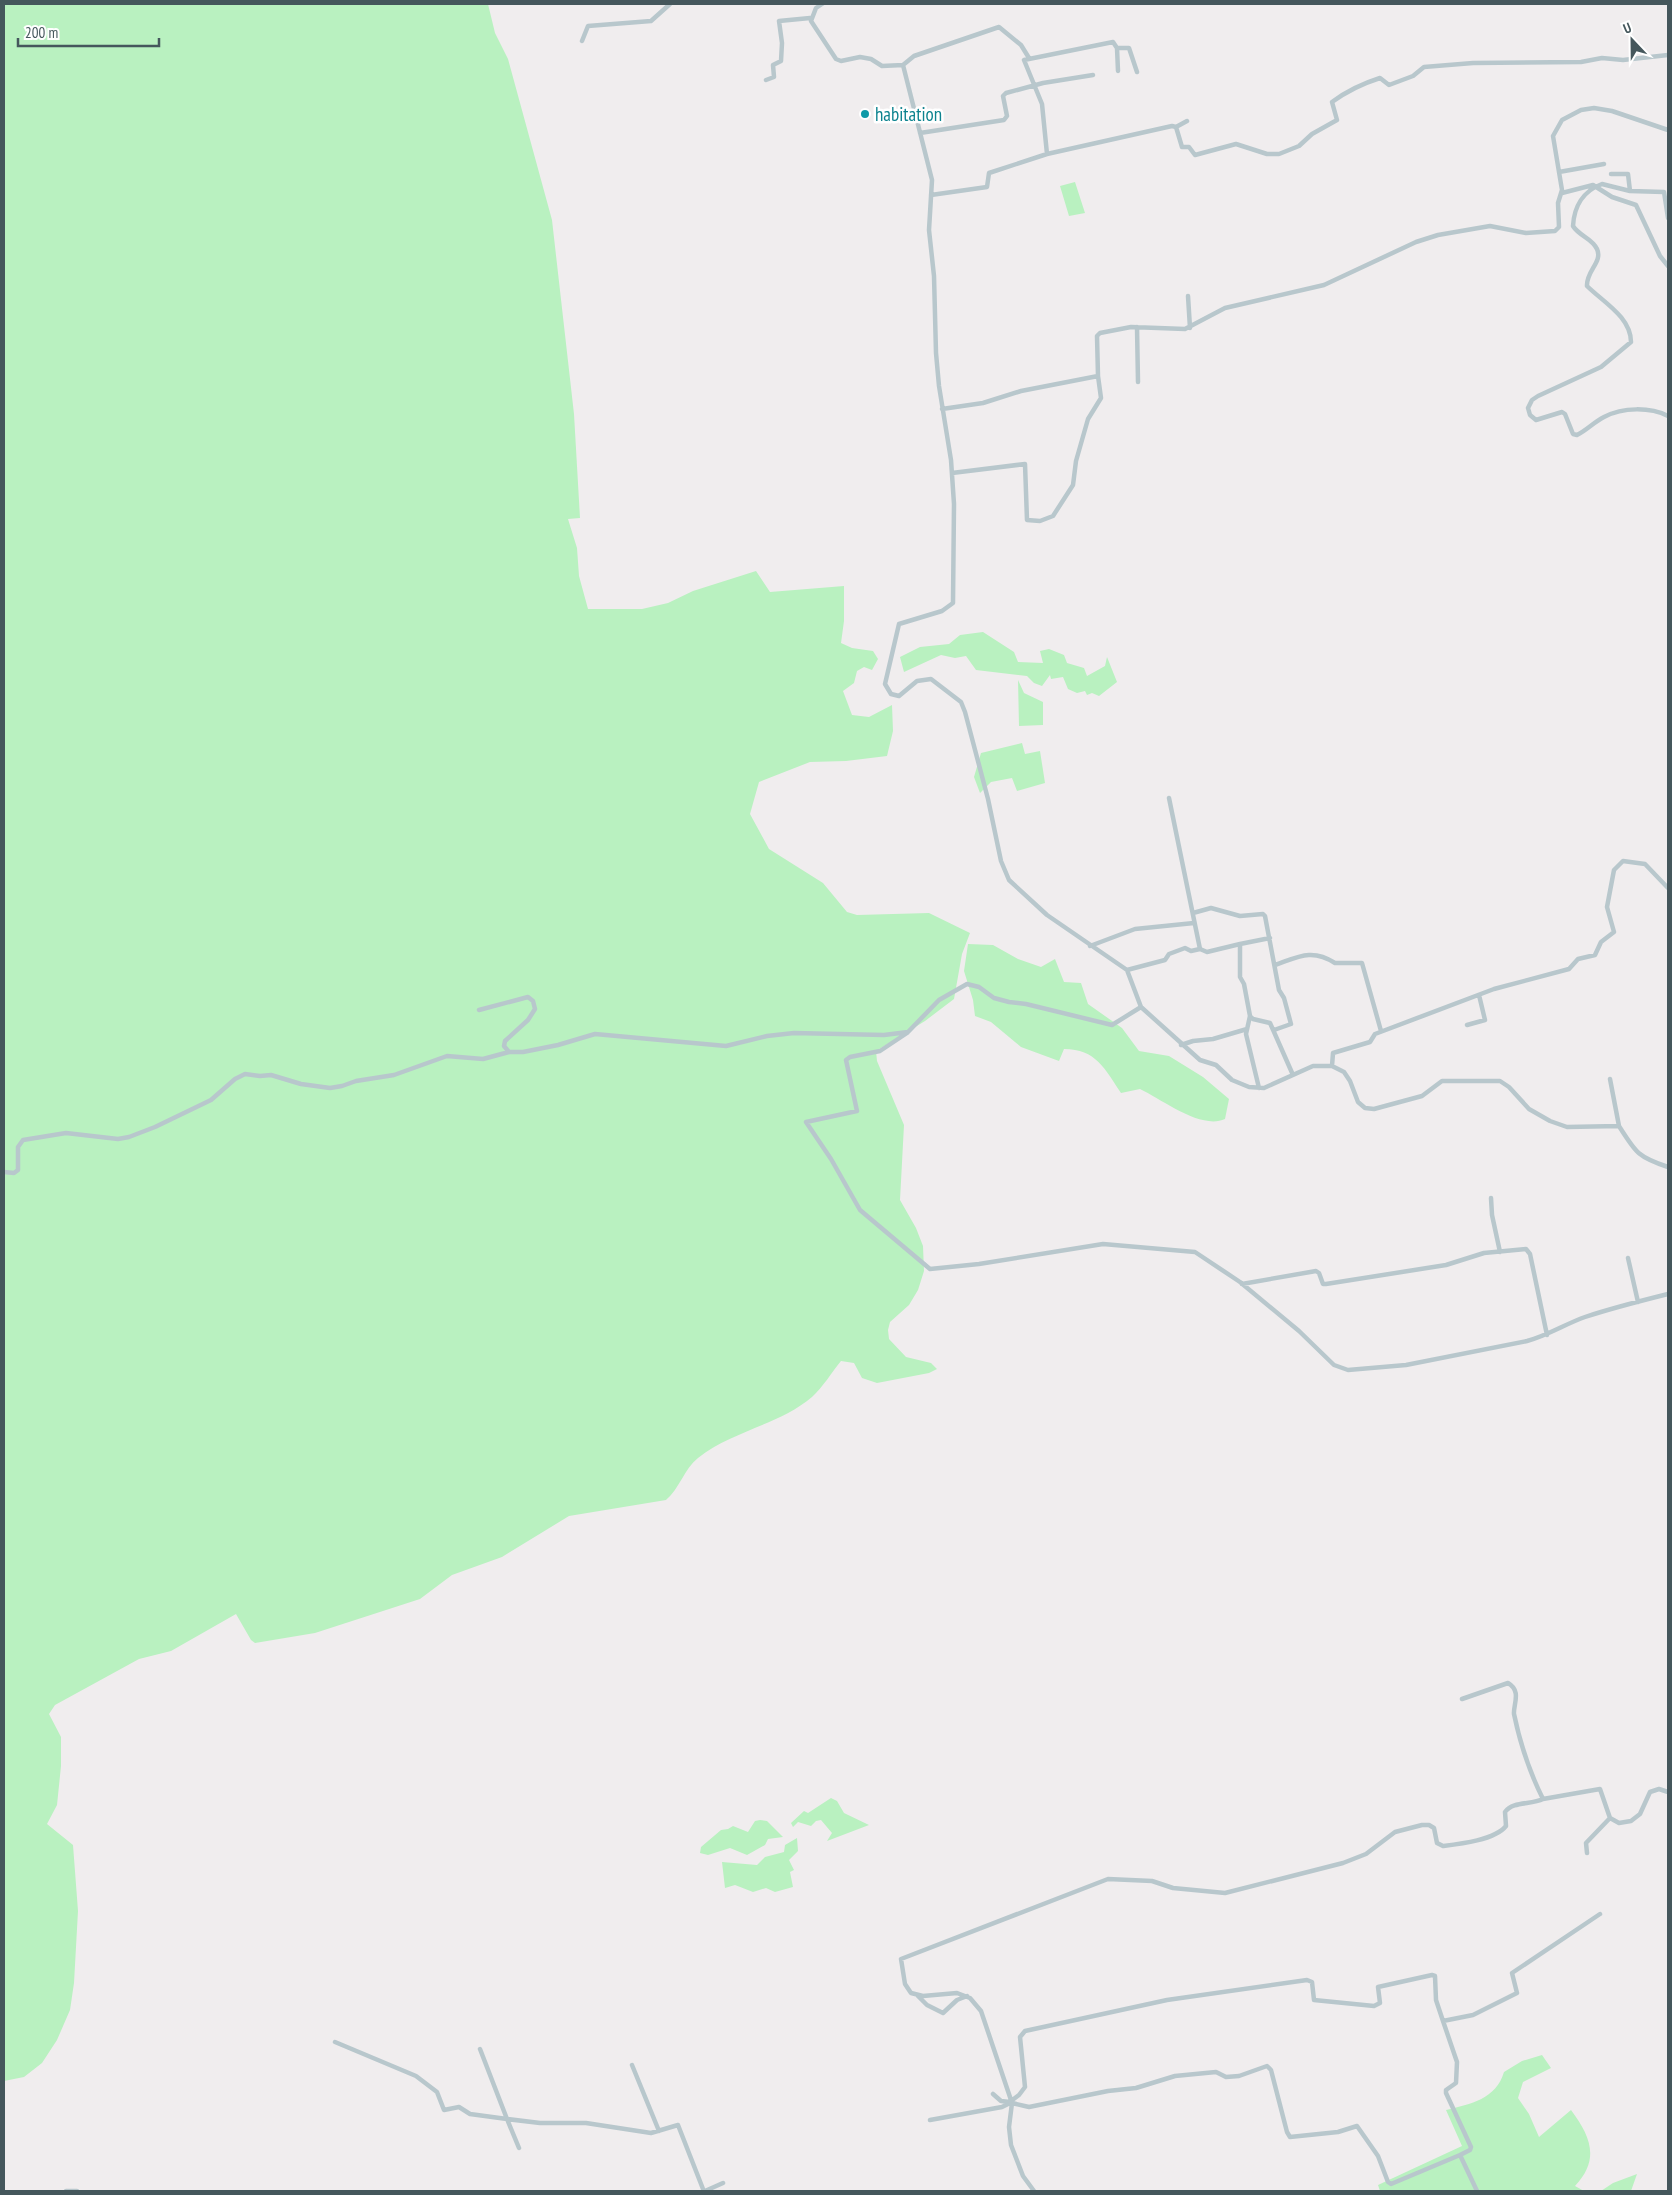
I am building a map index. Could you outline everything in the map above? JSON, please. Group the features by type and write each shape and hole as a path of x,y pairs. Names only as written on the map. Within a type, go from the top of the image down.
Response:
{"street":[{"path":"582,41 588,26 651,21 670,4"},
{"path":"810,18 816,8 822,4"},
{"path":"810,18 836,58 841,61 860,57 871,59 882,66 904,65 912,57 999,27 1021,45 1029,58"},
{"path":"766,80 774,77 773,65 781,61 782,43 779,21 810,18"},
{"path":"1047,154 1042,105 1023,63 1024,60 1112,42 1117,48 1118,71"},
{"path":"1117,48 1129,48 1138,72"},
{"path":"1176,127 1182,147 1190,147 1194,154 1236,144 1275,155 1298,146 1312,134 1335,121 1338,116 1332,102 1341,97 1343,92 1366,81 1381,78 1388,86 1414,76 1422,67 1445,65 1581,62 1602,58 1618,60 1668,55"},
{"path":"904,65 932,180 929,230 934,276 934,312 942,409 952,473 954,504 953,603 942,611 899,624 885,684 891,694 897,696 902,695 917,681 931,679 961,703 978,759 1001,861 1007,877 1047,915 1127,970 1141,1006 1181,1045 1200,1060 1216,1065 1232,1080 1249,1087 1270,1086 1313,1066 1332,1066 1344,1072 1350,1081 1358,1102 1365,1108 1374,1109 1422,1096 1442,1081 1500,1081 1509,1087 1529,1109 1550,1121 1567,1127 1619,1126"},
{"path":"920,133 1004,120 1007,116 1004,95 1034,85 1093,75"},
{"path":"952,473 1025,464 1027,520 1040,521 1051,517 1074,482 1075,464 1088,419 1101,398 1098,376 1098,334 1137,327 1172,330 1190,328 1225,308 1324,285 1416,242 1432,237 1490,226 1520,233 1555,232 1559,227 1558,203 1562,193 1553,142 1554,131 1562,120 1581,110 1594,108 1607,110 1668,130"},
{"path":"931,195 987,186 988,174 990,172 1047,154 1172,126 1176,127 1187,121"},
{"path":"1559,172 1604,164"},
{"path":"1611,174 1628,174 1630,190"},
{"path":"1668,218 1666,192 1630,190 1602,184 1597,186 1578,204 1573,226 1598,250 1597,263 1589,272 1587,286 1616,312 1628,330 1631,342 1601,367 1532,400 1528,408 1530,415 1536,420 1562,412 1565,414 1573,434 1577,435 1602,418 1617,412 1656,410 1668,416"},
{"path":"1562,193 1590,185 1597,186 1612,198 1636,205 1660,256 1668,266"},
{"path":"1188,296 1190,328"},
{"path":"1137,327 1138,382"},
{"path":"942,409 982,403 1022,391 1098,376"},
{"path":"1168,798 1200,949"},
{"path":"1332,1066 1333,1052 1370,1042 1373,1035 1381,1031 1479,995 1569,968 1578,959 1595,955 1601,942 1614,932 1607,907 1614,870 1624,861 1645,864 1668,888"},
{"path":"1193,913 1211,908 1242,916 1262,914 1265,916 1279,990 1291,1024 1274,1030"},
{"path":"1090,946 1135,929 1194,923"},
{"path":"1127,970 1165,960 1168,955 1184,948 1191,951 1200,949 1207,952 1270,938"},
{"path":"1240,944 1240,977 1250,1016 1247,1029 1258,1088"},
{"path":"1274,965 1306,954 1328,958 1335,964 1361,963 1381,1031"},
{"path":"1141,1006 1112,1025 994,998 979,987 967,984 935,1003 908,1032 880,1051 850,1057 846,1060 857,1111 806,1122 831,1159 860,1210 927,1268 979,1264 1103,1244 1195,1252 1242,1284 1299,1331 1334,1365 1348,1370 1406,1365 1527,1342 1585,1317 1668,1294"},
{"path":"1467,1025 1486,1020 1479,995"},
{"path":"479,1010 528,997 533,1001 535,1009 532,1014 505,1041 504,1046 509,1052"},
{"path":"1250,1016 1253,1019 1269,1022 1293,1075"},
{"path":"1181,1045 1193,1041 1213,1039 1247,1029"},
{"path":"4,1172 14,1173 18,1170 18,1146 23,1140 66,1134 118,1139 129,1137 155,1128 211,1100 235,1079 245,1074 271,1075 301,1084 338,1087 356,1081 405,1072 447,1056 483,1059 509,1052 523,1052 558,1046 594,1034 726,1046 767,1036 794,1033 884,1035 908,1032"},
{"path":"1610,1079 1619,1126 1629,1144 1640,1155 1668,1167"},
{"path":"1491,1198 1492,1215 1500,1252"},
{"path":"1242,1284 1316,1271 1319,1273 1322,1282 1326,1284 1446,1265 1484,1253 1524,1249 1530,1251 1547,1335"},
{"path":"1628,1258 1638,1302"},
{"path":"1462,1699 1510,1683 1517,1699 1514,1712 1515,1717 1530,1768 1543,1799"},
{"path":"966,1996 957,2000 944,2013 927,2005 908,1991 901,1959 920,1950 944,1943 1108,1879 1152,1881 1173,1888 1225,1893 1348,1862 1372,1850 1395,1832 1422,1825 1434,1828 1440,1845 1450,1846 1479,1840 1505,1828 1505,1812 1509,1808 1533,1804 1543,1799 1600,1789 1610,1818 1619,1823 1631,1821 1640,1814 1650,1792 1659,1789 1668,1792"},
{"path":"1587,1853 1586,1843 1610,1818"},
{"path":"1443,2021 1474,2014 1517,1993 1512,1973 1600,1914"},
{"path":"930,2120 995,2108 1012,2102 1022,2093 1025,2087 1020,2037 1022,2032 1167,2000 1309,1980 1313,1984 1314,2000 1374,2006 1380,2003 1378,1987 1433,1974 1436,2000 1457,2065 1456,2083 1446,2090 1446,2093 1471,2147 1470,2150 1460,2155 1389,2184 1378,2156 1357,2126 1335,2132 1293,2137 1289,2135 1271,2070 1268,2066 1239,2076 1226,2077 1216,2072 1170,2077 1136,2088 1108,2091 1029,2107 1012,2102 1001,2101 992,2094"},
{"path":"917,1996 957,1993 966,1996 976,2004 986,2022 1012,2102 1009,2127 1011,2145 1023,2176 1034,2191"},
{"path":"335,2042 416,2076 437,2092 444,2110 459,2108 470,2114 540,2123 586,2123 651,2134 678,2125 705,2190 723,2183"},
{"path":"480,2048 519,2148"},
{"path":"632,2065 659,2131"},
{"path":"1460,2155 1477,2191"},
{"path":"66,2191 77,2191"}],"green space":[{"path":"4,4 488,4 495,33 508,59 552,220 574,414 580,518 568,519 577,548 579,576 588,609 642,609 668,603 693,591 756,571 770,592 844,586 844,621 841,643 852,648 873,651 878,659 872,670 864,667 857,671 854,683 843,691 852,715 869,717 892,705 893,731 887,756 846,761 810,762 759,782 750,814 769,849 823,883 847,912 857,915 929,913 970,933 962,954 954,999 925,1021 876,1051 877,1061 904,1125 900,1200 916,1228 923,1246 924,1271 918,1290 909,1305 890,1322 888,1330 889,1339 906,1357 931,1363 937,1369 929,1373 877,1383 862,1378 854,1363 841,1361 816,1393 799,1407 726,1441 698,1458 693,1462 675,1490 666,1500 569,1516 502,1557 452,1575 420,1599 315,1633 255,1643 251,1640 236,1614 171,1651 139,1659 55,1705 49,1714 61,1737 61,1766 57,1805 47,1824 73,1845 78,1911 74,1983 70,2010 57,2040 42,2063 24,2077 4,2081"},
{"path":"1075,182 1085,213 1069,216 1060,186"},
{"path":"983,632 1014,652 1018,662 1043,663 1040,651 1049,649 1064,655 1067,663 1084,668 1087,676 1105,666 1107,657 1117,682 1099,696 1092,693 1087,695 1085,691 1077,693 1068,689 1063,677 1051,679 1050,675 1042,686 1034,683 1027,676 976,670 966,656 955,658 941,655 904,672 900,657 920,647 949,644 960,635"},
{"path":"1018,680 1024,693 1043,702 1043,725 1019,726"},
{"path":"1022,743 1025,754 1040,751 1045,783 1017,791 1012,778 991,782 980,793 974,777 981,753"},
{"path":"968,944 993,945 1018,959 1041,967 1055,959 1064,982 1081,983 1088,1004 1122,1028 1139,1051 1169,1056 1203,1077 1229,1099 1225,1119 1215,1121 1194,1117 1140,1089 1121,1093 1098,1062 1084,1052 1064,1049 1059,1061 1021,1047 991,1022 975,1016 973,1000 964,971"},
{"path":"831,1798 837,1801 844,1813 869,1825 827,1841 832,1833 821,1820 816,1821 811,1826 798,1822 793,1827 791,1823 804,1811 808,1813"},
{"path":"755,1821 767,1821 783,1837 768,1839 765,1845 747,1855 730,1848 708,1855 700,1853 701,1847 721,1830 733,1826 748,1832"},
{"path":"797,1838 798,1851 789,1860 794,1870 790,1872 793,1887 775,1892 766,1888 753,1892 735,1885 725,1888 722,1862 757,1865 765,1857 784,1852 785,1845"},
{"path":"1542,2055 1551,2068 1523,2082 1518,2098 1529,2114 1539,2137 1571,2110 1584,2129 1590,2148 1588,2167 1575,2186 1584,2191 1380,2191 1378,2185 1462,2146 1446,2110 1481,2099 1495,2088 1504,2072 1522,2061"},
{"path":"1637,2174 1631,2191 1601,2191 1613,2183"}],"place":[{"name":"habitation","path":"865,114"}]}
